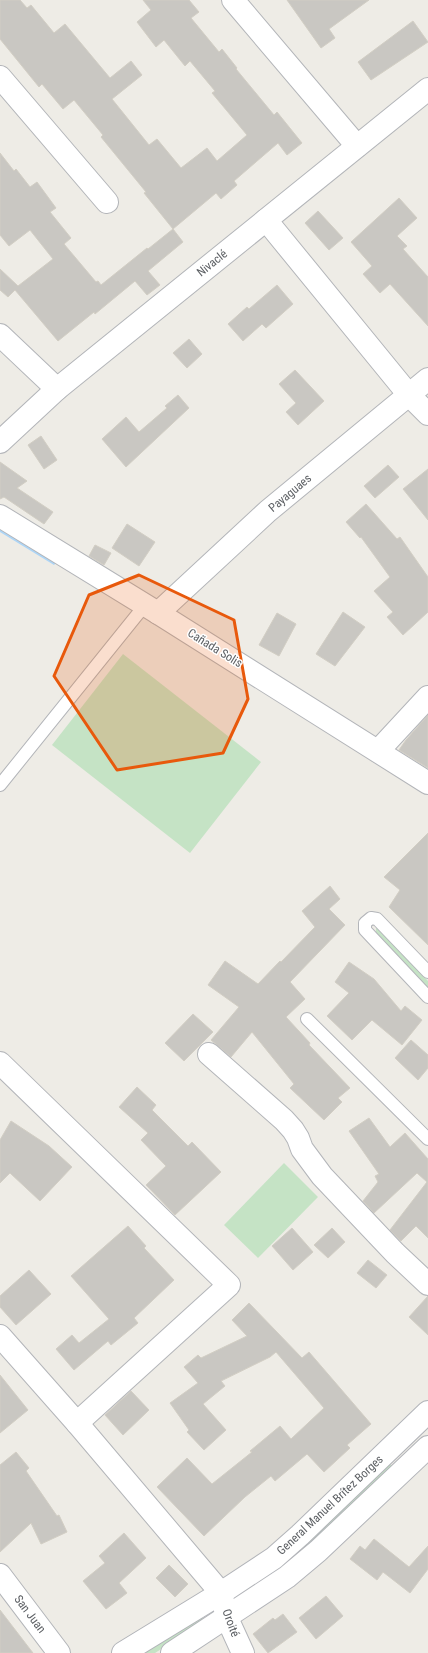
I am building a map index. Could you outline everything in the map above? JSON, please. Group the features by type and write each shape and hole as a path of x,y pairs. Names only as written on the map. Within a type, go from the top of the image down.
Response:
{"street":[{"path":"233,0 357,146"},
{"path":"0,76 107,202"},
{"name":"Nivaclé","path":"0,442 57,389 428,89"},
{"path":"266,220 409,395 428,414"},
{"path":"0,335 57,389"},
{"name":"Payaguaes","path":"152,609 428,379"},
{"name":"Cañada Solis","path":"0,516 152,609 428,783"},
{"path":"378,751 428,697"},
{"path":"210,1054 284,1120 293,1130 302,1149 322,1176 395,1253 428,1284"},
{"path":"0,1063 229,1285 77,1423"},
{"path":"0,1336 77,1423 221,1592"},
{"name":"General Manuel Brítez Borges","path":"123,1653 274,1558 428,1412"},
{"path":"407,1432 428,1441"},
{"name":"General Manuel Brítez Borges","path":"172,1653 287,1577 318,1551 428,1448"},
{"name":"San Juan","path":"0,1575 59,1653"},
{"name":"Oroité","path":"221,1592 227,1618 243,1653"}],"lane":[{"path":"0,784 152,609"},
{"path":"428,972 377,919 371,918 366,923 365,930 428,997"},
{"path":"307,1019 428,1139"}],"highlighted area":[{"path":"139,575 234,620 248,699 223,753 117,770 54,676 89,595"}],"green space":[{"path":"123,654 261,762 190,853 52,745"},
{"path":"376,928 379,929 428,981 428,988 376,932"},
{"path":"284,1163 318,1197 258,1258 224,1225"},
{"path":"389,1464 393,1466 300,1555 298,1551"},
{"path":"201,1617 204,1619 203,1622 155,1653 144,1653"}],"water":[{"path":"0,529 56,563 54,565 0,532"}],"building":[{"path":"0,0 20,0 27,8 31,5 54,33 65,24 110,78 131,61 142,75 112,99 149,145 157,139 181,168 207,148 217,161 247,135 212,93 215,91 190,61 185,66 164,40 156,47 137,22 151,10 143,0 189,0 199,12 191,18 219,52 222,49 237,68 236,69 274,115 277,112 302,143 287,155 278,143 234,181 237,185 221,199 216,193 173,229 144,193 146,192 101,137 103,135 74,100 63,109 42,84 39,87 0,39"},
{"path":"287,0 369,0 329,29 335,38 321,48"},
{"path":"413,21 428,42 371,80 358,62"},
{"path":"0,153 14,171 16,169 30,187 37,182 56,208 50,212 71,238 64,244 96,282 98,281 101,285 173,229 183,242 148,271 160,285 147,295 135,281 95,314 94,312 58,341 15,290 8,297 0,290 0,269 18,286 53,259 30,230 9,246 0,235"},
{"path":"399,198 417,218 397,236 407,246 403,249 428,277 428,326 390,284 380,293 363,274 372,266 351,242"},
{"path":"318,211 343,238 329,250 305,223"},
{"path":"277,285 293,304 266,328 262,324 243,341 228,324 247,307 249,309"},
{"path":"189,339 202,354 187,368 173,353"},
{"path":"295,370 324,401 298,425 286,412 296,403 279,384"},
{"path":"178,395 189,408 126,467 102,439 126,417 139,432 167,408 165,406"},
{"path":"41,436 57,460 44,469 28,445"},
{"path":"0,462 27,481 17,488 53,512 44,524 4,497 0,499"},
{"path":"388,465 399,477 375,498 364,486"},
{"path":"428,469 428,520 403,489"},
{"path":"366,504 397,539 400,537 428,577 428,612 403,635 387,617 393,612 374,591 390,577 361,537 360,538 346,522"},
{"path":"127,524 155,542 139,566 112,548"},
{"path":"95,545 111,553 104,565 89,556"},
{"path":"343,612 365,627 335,666 316,654"},
{"path":"277,613 296,624 279,656 259,645"},
{"path":"428,715 428,768 399,750"},
{"path":"428,833 428,945 389,907 400,890 384,877"},
{"path":"330,886 340,899 329,909 345,925 290,982 305,999 286,1017 310,1043 309,1045 350,1088 338,1098 342,1102 324,1120 290,1088 294,1084 252,1032 231,1057 211,1040 239,1007 208,985 225,961 258,984 315,927 302,911"},
{"path":"349,962 374,979 401,1011 405,1006 422,1020 402,1045 372,1020 352,1040 327,1016 349,993 335,982"},
{"path":"193,1014 213,1032 184,1061 165,1043"},
{"path":"411,1040 428,1055 428,1068 418,1080 395,1058"},
{"path":"137,1087 156,1105 152,1110 188,1146 192,1142 221,1172 175,1215 146,1185 166,1166 141,1140 148,1133 119,1107"},
{"path":"369,1118 390,1147 405,1133 428,1159 428,1238 416,1226 401,1241 390,1230 427,1182 417,1173 374,1213 363,1201 378,1182 375,1176 379,1174 349,1131"},
{"path":"11,1121 49,1146 72,1167 40,1201 10,1173 0,1183 0,1140"},
{"path":"128,1226 146,1246 144,1248 174,1280 134,1318 138,1323 111,1345 108,1341 74,1370 56,1349 72,1335 79,1343 109,1319 71,1276"},
{"path":"292,1228 313,1252 293,1270 272,1246"},
{"path":"332,1228 345,1242 328,1258 314,1245"},
{"path":"368,1260 387,1275 376,1288 357,1273"},
{"path":"29,1270 51,1294 16,1325 0,1307 0,1296"},
{"path":"428,1296 428,1335 409,1317"},
{"path":"249,1303 302,1358 309,1352 371,1424 347,1445 350,1448 324,1472 307,1454 275,1481 271,1476 245,1497 204,1536 157,1487 187,1458 212,1484 252,1452 250,1451 280,1426 291,1439 324,1408 276,1352 270,1357 221,1381 225,1386 203,1404 226,1430 204,1450 187,1432 189,1430 170,1403 198,1383 184,1367 198,1355 201,1358 247,1336 232,1320"},
{"path":"0,1375 28,1410 0,1433"},
{"path":"131,1391 149,1410 123,1435 105,1415"},
{"path":"16,1452 29,1468 26,1471 57,1516 59,1515 67,1532 41,1544 31,1523 0,1552 0,1465"},
{"path":"124,1533 146,1558 119,1583 127,1593 106,1609 83,1581 105,1563 99,1556"},
{"path":"374,1539 409,1567 428,1546 428,1569 410,1593 383,1572 377,1580 350,1559 360,1546 365,1550"},
{"path":"169,1565 188,1584 175,1597 156,1578"},
{"path":"326,1596 343,1616 316,1639 299,1618"},
{"path":"0,1610 33,1653 0,1653"},
{"path":"283,1614 297,1632 268,1653 253,1634 273,1618 275,1620"}]}
